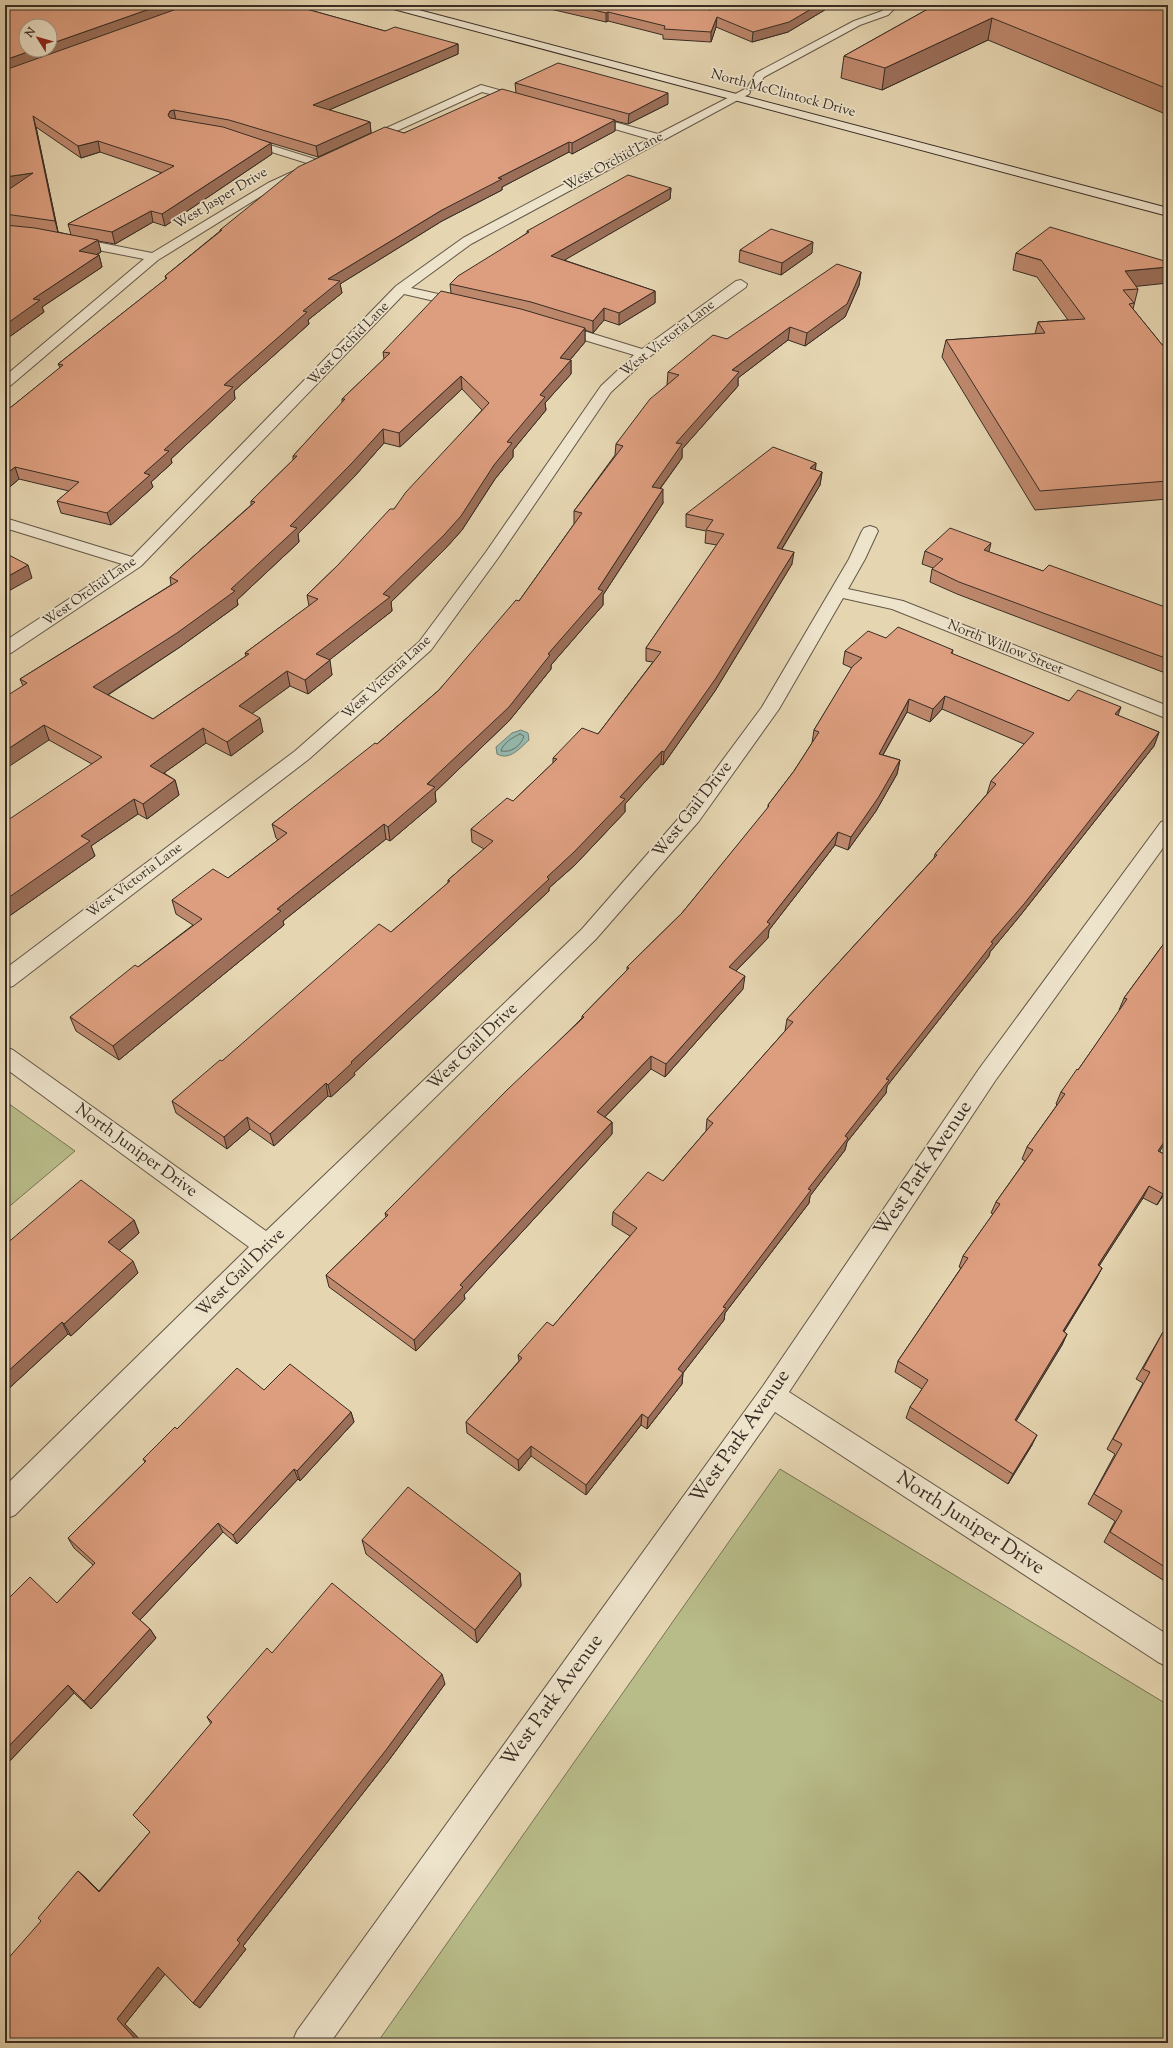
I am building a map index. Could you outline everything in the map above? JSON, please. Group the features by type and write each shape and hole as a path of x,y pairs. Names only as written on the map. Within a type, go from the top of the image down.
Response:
{"street":[{"name":"North McClintock Drive","path":"390,5 743,90 1168,212"},
{"path":"743,90 760,75 857,23 885,13 893,5"},
{"path":"881,26 885,13"},
{"path":"353,147 481,88 533,103"},
{"name":"North McClintock Drive","path":"743,90 767,88"},
{"name":"West Orchid Lane","path":"5,649 45,624 135,562 401,289 467,241 658,138 743,90"},
{"path":"578,115 658,138"},
{"path":"234,137 317,163"},
{"name":"West Jasper Drive","path":"5,383 154,257 206,223 272,185 331,156"},
{"path":"61,238 154,257"},
{"name":"West Victoria Lane","path":"5,980 302,755 425,646 492,555 606,389 644,354 741,284"},
{"path":"401,289 481,308"},
{"path":"541,323 644,354"},
{"path":"5,523 135,562"},
{"name":"West Gail Drive","path":"5,1505 267,1246 594,928 692,816 770,709 839,592 870,531"},
{"name":"North Willow Street","path":"839,592 898,605 1168,713"},
{"name":"West Park Avenue","path":"309,2043 772,1395 987,1075 1168,826"},
{"name":"North Juniper Drive","path":"5,1056 267,1246"},
{"name":"North Juniper Drive","path":"772,1395 1168,1652"}],"green space":[{"path":"5,1101 75,1151 5,1210"},
{"path":"780,1469 1168,1705 1168,2043 377,2043"}],"water":[{"path":"521,730 528,733 529,740 510,755 502,756 497,754 496,747 512,733"}],"building":[{"path":"5,5 161,5 58,41 58,18 18,18 18,55 5,60"},
{"path":"188,5 292,5 385,31 395,27 458,44 313,105 370,122 316,146 229,120 174,110 170,111 168,115 170,118 223,127 271,143 162,214 151,211 112,232 68,224 174,166 98,141 78,146 33,116 55,221 5,214 5,192 33,173 5,177 5,70 39,58 58,58 58,51"},
{"path":"574,5 691,5 710,10 721,5 818,5 789,22 753,32 717,17 711,32 664,29 665,26"},
{"path":"935,5 1168,5 1168,89 992,18 885,68 844,56"},
{"path":"558,63 668,93 629,114 515,83"},
{"path":"502,89 615,120 572,143 569,142 498,178 502,179 442,210 328,279 340,281 303,311 307,312 224,385 233,387 164,450 169,451 144,473 150,475 107,513 57,501 79,482 15,467 5,475 5,412 63,365 58,364 167,278 165,276 298,167 385,127 404,133"},
{"path":"628,175 671,188 551,256 655,291 619,313 604,308 593,321 531,302 450,284 458,276 529,232 527,231"},
{"path":"5,225 35,228 98,240 79,251 99,255 33,299 40,300 5,325"},
{"path":"1050,227 1168,262 1168,267 1125,271 1138,289 1123,290 1134,303 1129,304 1168,352 1168,481 1040,491 946,340 1045,333 1038,322 1085,319 1041,260 1016,253"},
{"path":"771,229 813,242 782,263 740,250"},
{"path":"837,264 861,272 847,304 807,333 790,327 732,370 739,372 676,443 682,444 652,487 663,489 598,589 603,591 548,654 550,655 509,707 427,784 435,787 388,827 384,824 277,909 281,911 113,1046 70,1017 135,965 138,967 202,919 172,900 213,869 228,878 287,833 272,824 375,743 377,744 439,690 516,600 519,601 582,513 574,511 623,446 616,444 650,399 679,375 668,372 713,335 727,339"},
{"path":"441,291 521,309 585,328 560,358 571,360 540,395 545,397 507,442 512,443 494,465 461,516 444,535 383,594 390,597 316,654 330,660 305,680 287,671 239,706 260,718 227,742 203,728 150,766 175,780 143,804 134,799 81,836 90,841 5,900 5,822 102,757 44,725 5,751 5,697 27,683 20,679 178,581 170,577 255,502 251,501 297,456 293,456 345,399 342,399 390,353 383,352","holes":["461,376 489,403 406,492 394,509 390,509 337,566 307,595 318,599 245,653 249,654 153,719 93,687 177,633 235,591 231,589 297,528 290,526 383,429 399,433"]},
{"path":"773,447 816,463 810,468 822,472 777,548 794,552 716,678 664,752 662,751 620,797 625,799 574,852 547,877 549,879 328,1085 326,1083 270,1134 247,1117 224,1137 172,1101 220,1060 222,1061 379,924 391,932 450,881 448,880 493,841 471,829 507,798 513,801 557,759 553,758 582,728 598,734 661,652 646,648 724,534 706,530 713,520 686,514"},
{"path":"950,528 991,543 984,550 1043,571 1049,565 1168,608 1168,659 959,582 932,569 943,559 925,551"},
{"path":"5,553 28,565 5,578"},
{"path":"898,627 953,650 951,653 1069,701 1078,690 1121,707 1115,714 1159,732 1024,904 991,942 993,943 886,1079 889,1080 845,1136 848,1138 808,1189 811,1190 723,1307 726,1308 678,1369 683,1373 648,1418 642,1414 586,1485 531,1446 518,1460 466,1422 522,1358 518,1355 547,1322 553,1326 637,1228 613,1212 648,1172 663,1181 713,1123 707,1119 793,1022 787,1019 937,855 935,854 996,784 991,781 1034,733 945,696 933,709 909,699 879,754 900,760 878,798 851,837 838,832 767,922 770,924 729,967 745,976 666,1064 651,1056 597,1112 612,1122 460,1285 463,1287 414,1340 326,1275 388,1215 385,1213 508,1089 584,1017 582,1016 629,968 627,967 682,913 769,806 768,805 794,771 819,732 814,730 852,667 862,658 845,651 868,631 886,638"},
{"path":"1168,938 1168,1136 1158,1151 1168,1156 1168,1186 1163,1194 1149,1186 1098,1265 1102,1268 1063,1331 1067,1334 1015,1420 1037,1435 1013,1474 910,1407 928,1380 898,1361 968,1258 963,1256 1000,1204 996,1202 1033,1150 1027,1147 1065,1094 1061,1092 1127,999 1124,998"},
{"path":"81,1180 134,1220 108,1242 133,1261 64,1324 62,1322 5,1374 5,1245"},
{"path":"1163,1332 1168,1335 1168,1569 1110,1532 1122,1511 1094,1494 1122,1444 1113,1439 1150,1372 1143,1369"},
{"path":"290,1364 351,1412 297,1471 294,1469 233,1535 218,1523 132,1613 150,1629 84,1701 68,1685 5,1750 5,1602 30,1577 57,1603 95,1563 68,1538 146,1461 143,1459 175,1427 177,1429 237,1368 264,1390"},
{"path":"408,1487 520,1573 475,1630 362,1540"},
{"path":"332,1583 442,1674 386,1750 237,1940 240,1943 193,2003 158,1967 117,2019 139,2043 5,2043 5,1962 41,1921 38,1918 78,1871 99,1892 150,1832 133,1815 212,1722 207,1717 267,1648 272,1653"}]}
